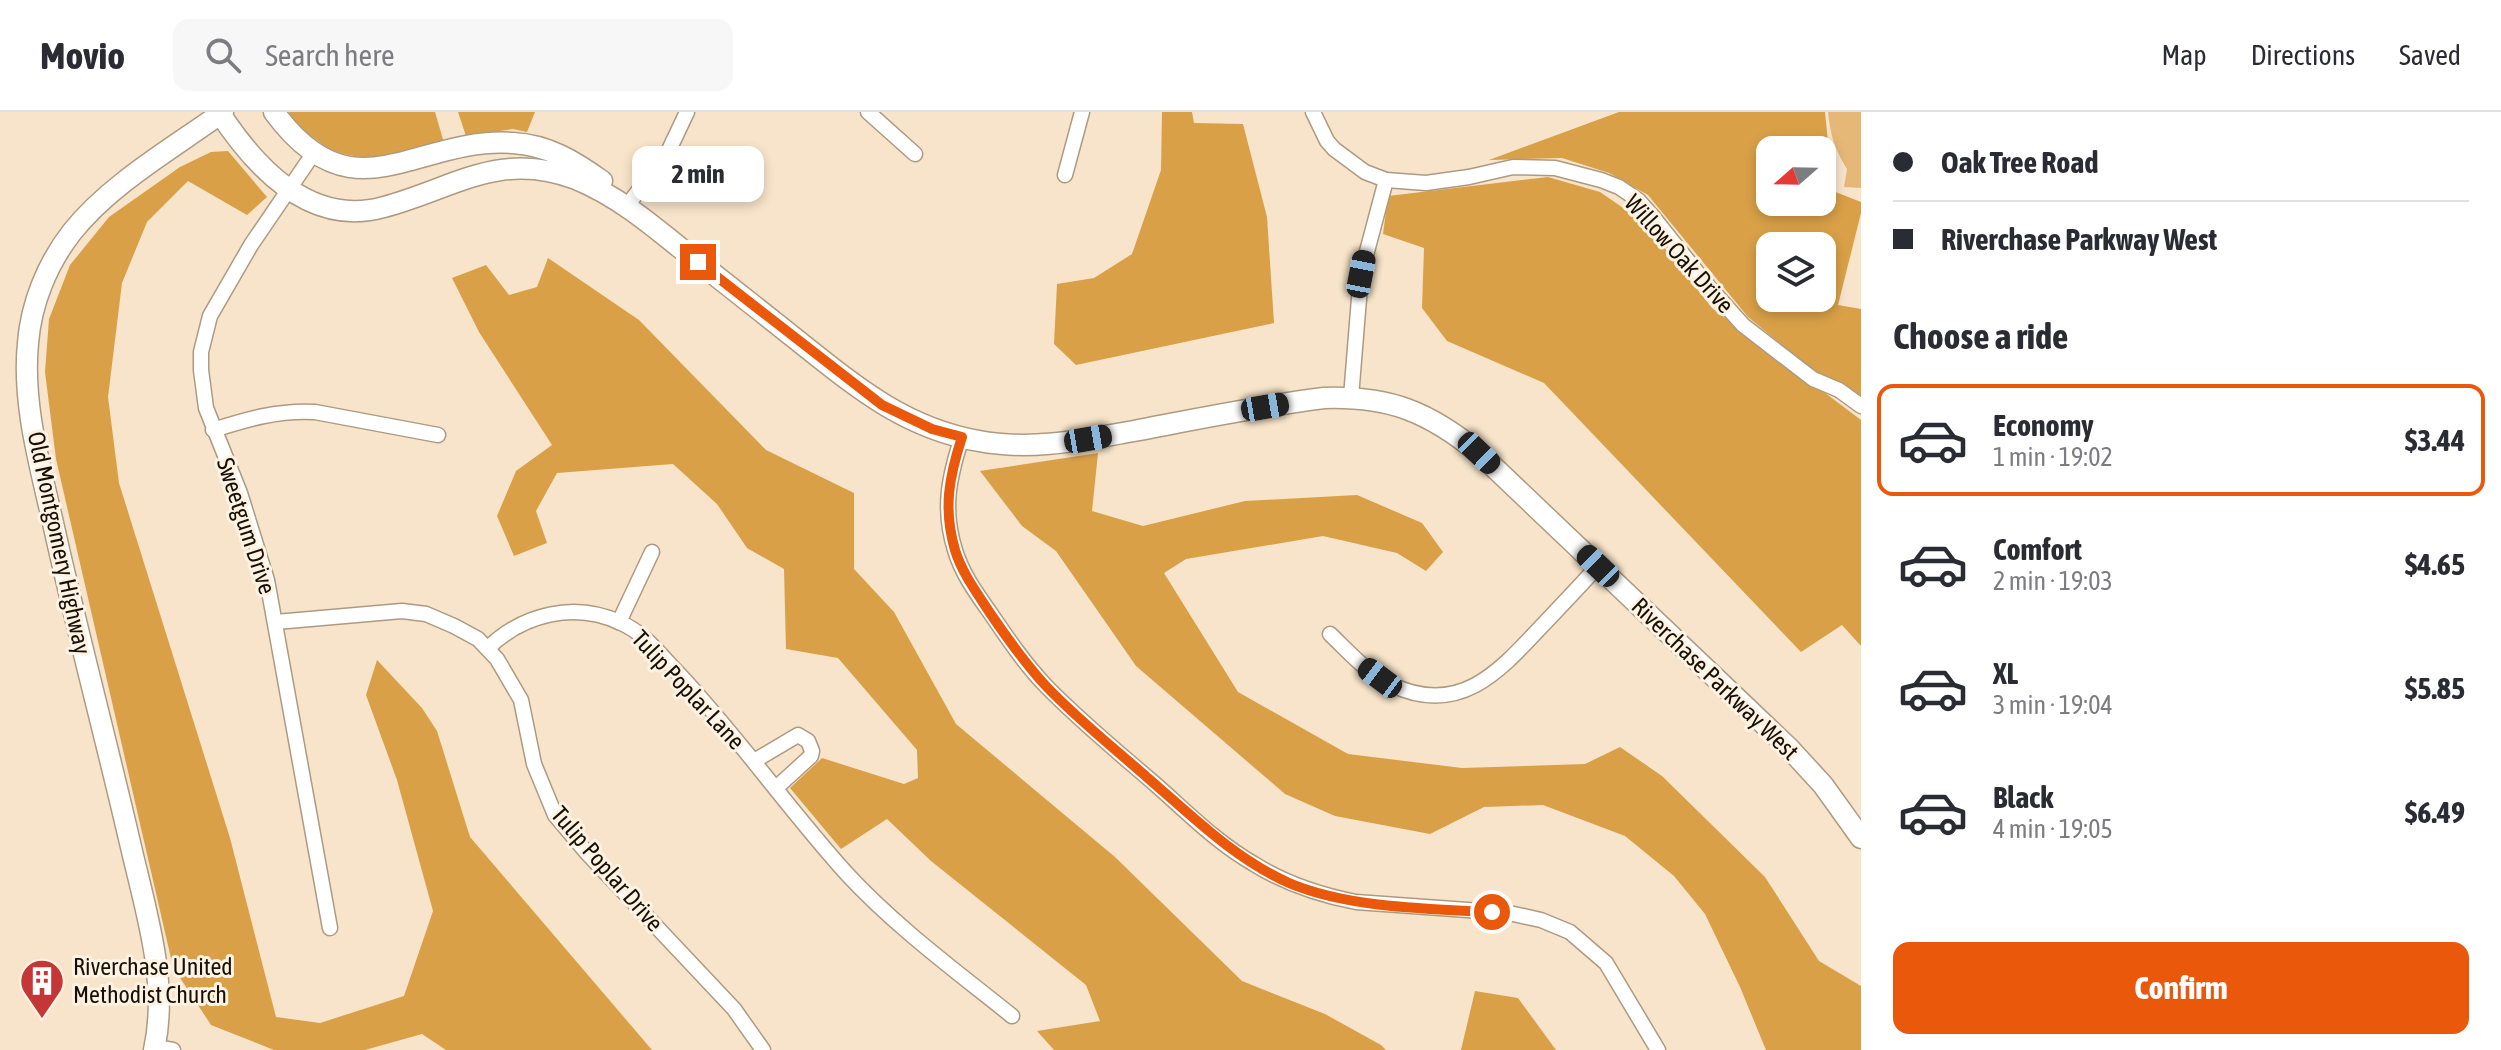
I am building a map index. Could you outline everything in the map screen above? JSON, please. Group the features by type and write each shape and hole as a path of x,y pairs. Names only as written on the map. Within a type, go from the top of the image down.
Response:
{"street":[{"name":"Riverchase Parkway West","path":"274,112 297,141 313,154 333,163 371,168 485,143 528,145 559,154 603,182 627,206 882,405 932,429 962,437 1007,445 1058,443 1294,402 1351,397 1389,403 1431,419 1457,435 1789,748 1823,785 1861,838"},
{"path":"627,206 669,150 687,112"},
{"path":"868,112 915,154"},
{"path":"1065,175 1082,112"},
{"name":"Willow Oak Drive","path":"1313,112 1334,149 1365,172 1398,183 1426,183 1513,167 1555,168 1619,187 1638,200 1743,325 1813,379 1839,390 1861,406"},
{"name":"Riverchase Parkway West","path":"221,113 254,159 289,190 320,206 370,210 408,200 473,175 530,168 553,171 579,181 627,206"},
{"name":"Old Montgomery Highway","path":"161,1049 153,950 74,619 32,425 27,385 27,345 36,299 70,234 121,184 221,113"},
{"name":"Sweetgum Drive","path":"313,154 251,245 210,316 201,352 201,370 206,408 251,526 267,580 330,928"},
{"path":"1351,397 1361,274 1386,180"},
{"path":"213,430 256,416 296,411 438,435"},
{"path":"962,437 950,473 948,503 951,536 960,565 1024,660 1070,709 1218,839 1252,864 1290,883 1356,902 1524,915 1570,932 1606,963 1658,1050"},
{"path":"619,622 652,552"},
{"path":"1330,634 1363,666 1392,685 1414,693 1449,694 1478,684 1503,668 1598,566"},
{"name":"Tulip Poplar Drive","path":"276,622 389,611 416,612 478,639 506,672 521,700 534,764 555,815 734,1009 763,1050"},
{"name":"Tulip Poplar Lane","path":"488,648 513,628 553,613 590,613 629,627 652,646 872,899 1012,1016"},
{"name":"Tulip Poplar Lane","path":"754,761 798,735 808,741 811,756 776,788"}],"shaded area":[{"path":"289,112 435,112 444,143 376,160 333,152 292,122"},
{"path":"458,112 535,112 527,132 513,129 466,136"},
{"path":"1162,112 1192,112 1194,123 1243,124 1267,217 1274,323 1076,365 1054,344 1057,284 1094,278 1132,254 1161,170"},
{"path":"1619,112 1825,112 1827,136 1756,136 1756,216 1836,216 1836,192 1861,202 1838,305 1861,309 1861,401 1810,368 1748,317 1648,195 1609,173 1562,158 1489,160"},
{"path":"1828,112 1861,112 1861,188 1844,187 1847,169 1836,147 1836,136 1832,136"},
{"path":"228,151 267,197 247,215 188,181 147,222 122,283 108,397 119,483 230,838 276,1017 320,1023 404,996 433,911 397,780 366,695 377,660 422,708 437,731 470,837 652,1050 446,1050 422,1034 365,1050 274,1050 211,1025 173,967 56,459 45,372 49,319 70,265 109,217 180,167 211,152"},
{"path":"1548,177 1600,192 1645,223 1712,308 1861,420 1861,646 1842,625 1801,652 1544,383 1447,341 1422,308 1424,248 1383,234 1388,196"},
{"path":"548,258 639,320 766,450 854,493 854,569 894,612 956,724 1115,857 1242,981 1325,1014 1386,1050 1054,1050 1037,1031 1100,1021 1086,985 931,861 887,819 841,849 790,788 822,758 904,784 918,778 917,750 838,658 786,649 784,569 747,548 717,504 673,464 557,473 536,511 547,543 514,556 497,516 516,471 552,445 479,332 452,278 486,265 509,295 537,287"},
{"path":"1098,453 1092,511 1143,526 1245,501 1357,495 1422,523 1443,552 1426,571 1397,553 1323,536 1186,559 1164,573 1238,692 1348,754 1462,768 1585,764 1620,747 1662,776 1765,877 1819,961 1861,986 1861,1050 1766,1050 1705,914 1674,876 1625,836 1543,805 1484,807 1430,834 1335,816 1285,794 1136,666 1056,551 1022,526 980,471"},
{"path":"1475,991 1518,998 1556,1050 1461,1050"}],"place":[{"name":"Riverchase United Methodist Church","path":"42,1020"}],"route":[{"path":"698,262 882,405 932,429 962,437 950,473 949,519 960,565 977,593 1045,685 1218,839 1252,864 1310,891 1356,902 1492,912"}]}
